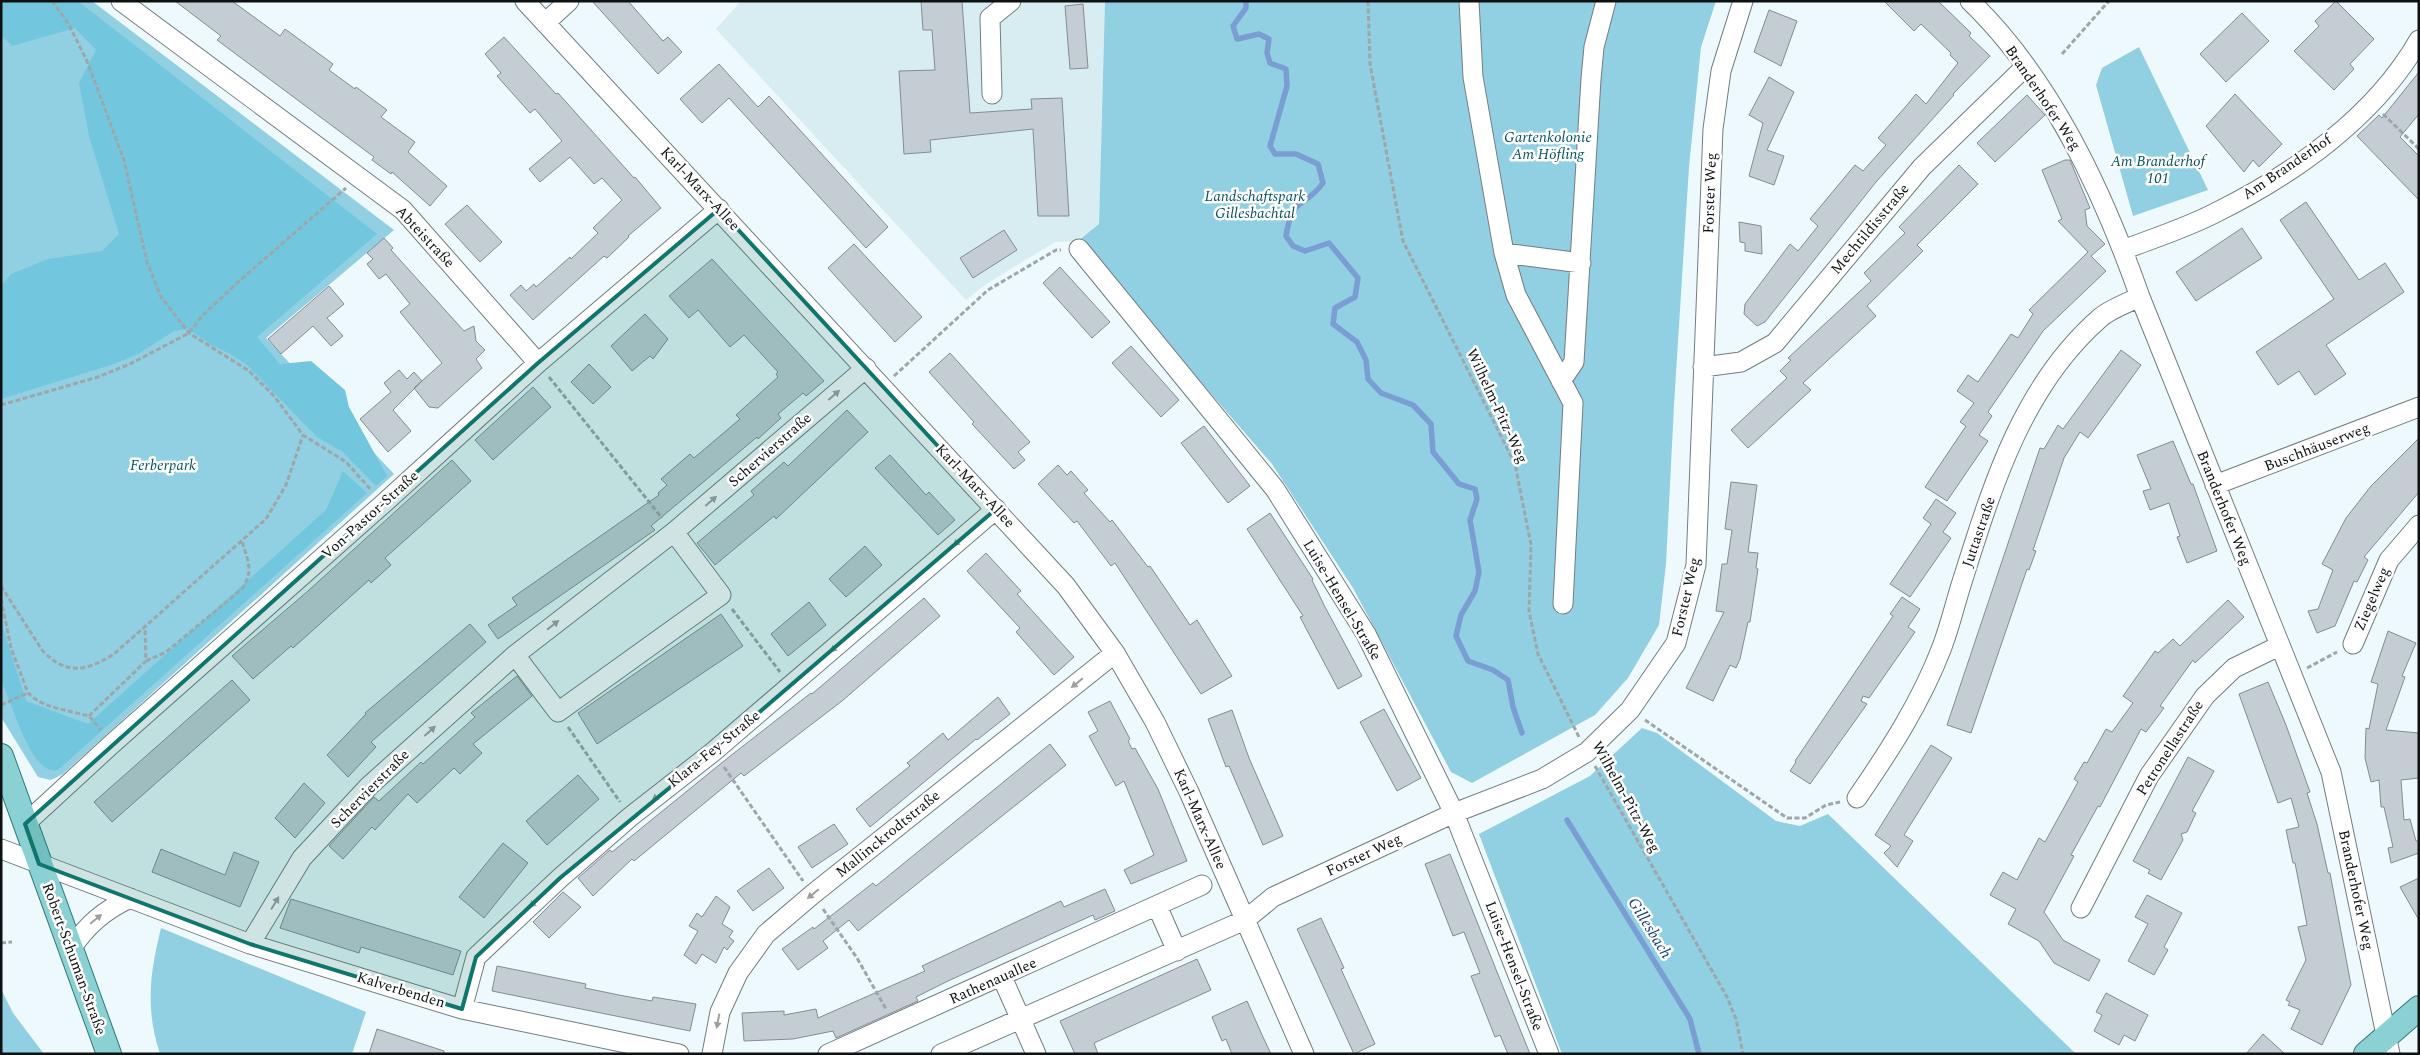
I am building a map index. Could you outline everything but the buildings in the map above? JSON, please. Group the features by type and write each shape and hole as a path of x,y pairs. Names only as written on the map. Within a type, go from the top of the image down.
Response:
{"main road":[{"name":"Robert-Schuman-Straße","path":"1,756 109,1054"},
{"path":"2366,1054 2388,1045 2419,1008"}],"street":[{"name":"Abteistraße","path":"121,1 402,210 538,363"},
{"name":"Karl-Marx-Allee","path":"525,1 1066,586 1115,653 1155,722 1304,1054"},
{"path":"545,23 569,1"},
{"path":"992,94 990,18 1011,1"},
{"path":"1469,1 1473,77 1504,253 1516,295 1573,403 1562,604"},
{"path":"1561,381 1574,362 1591,79 1594,47 1606,1"},
{"name":"Forster Weg","path":"1245,920 1273,898 1454,813 1542,779 1587,752 1630,710 1676,643 1696,565 1713,129 1721,71 1743,1"},
{"name":"Branderhofer Weg","path":"1970,1 1985,16 2025,67 2073,139 2123,250 2279,646 2331,772 2388,1045"},
{"name":"Am Branderhof","path":"2123,250 2215,214 2282,175 2328,141 2372,104 2419,40"},
{"name":"Mechtildisstraße","path":"1704,367 1741,362 1775,343 1922,167 2025,67"},
{"name":"Von-Pastor-Straße","path":"25,824 112,743 383,504 538,363 719,209"},
{"name":"Luise-Hensel-Straße","path":"1079,249 1275,489 1366,634 1454,813 1549,1054"},
{"path":"1504,253 1581,263"},
{"name":"Juttastraße","path":"1857,798 1903,730 1942,647 1973,547 2010,444 2037,392 2067,353 2101,317 2140,297"},
{"name":"Schervierstraße","path":"250,944 302,858 369,786 515,655 674,532 866,368"},
{"name":"Buschhäuserweg","path":"2215,485 2419,408"},
{"name":"Klara-Fey-Straße","path":"462,1010 476,957 560,878 630,817 713,752 791,686 996,509"},
{"name":"Ziegelweg","path":"2353,644 2389,560 2419,525"},
{"path":"515,655 558,712 721,595 674,532"},
{"name":"Petronellastraße","path":"2081,908 2149,776 2204,696 2234,668 2279,646"},
{"name":"Mallinckrodtstraße","path":"712,1054 720,1012 738,973 766,934 813,894 1115,653"},
{"name":"Kalverbenden","path":"1,849 250,944 462,1010 679,1054"},
{"name":"Rathenauallee","path":"828,1054 1202,885"},
{"path":"70,950 84,930 112,907 130,898"},
{"path":"1157,906 1177,951"},
{"path":"941,1054 1245,920"},
{"path":"1002,976 1036,1054"}],"path":[{"path":"52,1 68,23 94,79 124,160 147,262 161,297 189,333 249,371 274,396 303,435 346,462 383,504"},
{"name":"Wilhelm-Pitz-Weg","path":"1368,1 1370,64 1403,241 1515,464 1530,545 1530,611 1538,654 1587,752 1727,997 1736,1019 1743,1054"},
{"path":"2062,54 2109,1"},
{"path":"2372,104 2419,149"},
{"path":"1,405 98,377 130,364 189,333 202,316 237,283 358,178"},
{"path":"882,386 988,290 1056,250 1079,249"},
{"path":"538,363 674,532"},
{"path":"1,586 42,650 57,664 68,668 84,668 98,664 114,654 266,519 286,485 303,435"},
{"path":"89,716 146,662 166,652 242,589 250,577 242,542"},
{"path":"721,595 791,686"},
{"path":"1,599 11,648 28,693 38,701 52,707 89,716 112,743"},
{"path":"145,627 146,662"},
{"name":"Ziegelweg","path":"2291,676 2353,644"},
{"path":"1,705 28,693"},
{"path":"1630,710 1787,818 1805,818 1826,806 1857,798"},
{"path":"558,712 630,817"},
{"path":"713,752 857,958 894,1025"},
{"path":"1,943 12,942"}],"highlighted area":[{"path":"719,209 996,509 713,752 560,878 476,957 462,1009 250,944 39,864 25,824 538,363"}],"shaded area":[{"path":"1,1 78,1 377,234 257,337 280,364 311,361 345,390 349,407 387,476 376,486 343,452 317,437 247,365 188,329 174,331 138,354 114,364 1,399 1,286 11,274 48,259 102,251 119,234 89,136 79,83 96,50 75,28 12,46 1,35"},
{"path":"741,1 1105,1 1099,224 1078,241 1055,242 986,284 966,300 716,29"},
{"path":"343,471 367,493 58,770 50,770 42,765 35,757 23,735 1,676 1,621 26,701 88,724 326,510"}],"green space":[{"name":"Ferberpark","path":"1,1 92,1 394,230 266,338 394,474 63,774 51,780 38,777 1,717"},
{"path":"1105,1 1716,1 1701,47 1689,167 1666,564 1659,625 1628,678 1595,715 1472,783 1451,772 1353,588 1272,464 1078,241 1099,224"},
{"name":"Am Branderhof 101","path":"2139,47 2208,190 2133,216 2096,85 2102,68"},
{"path":"1642,728 1657,733 1776,821 1800,826 1828,814 2076,1054 1562,1054 1479,834 1590,776"},
{"path":"161,928 366,1012 352,1054 160,1054 152,1021 151,991 154,960"},
{"path":"1,989 13,1013 44,1054 1,1054"}],"waterway":[{"name":"Gillesbach","path":"1246,1 1246,8 1233,26 1237,39 1259,34 1269,39 1267,53 1270,63 1286,69 1287,86 1270,146 1275,154 1296,154 1318,164 1323,183 1295,209 1286,236 1293,246 1305,251 1329,243 1358,278 1355,297 1335,308 1333,324 1357,342 1366,360 1368,379 1381,393 1413,405 1431,424 1433,452 1459,484 1475,489 1477,499 1470,520 1479,572 1475,591 1461,615 1456,636 1468,661 1493,670 1508,680 1513,707 1522,733"},
{"name":"Gillesbach","path":"1567,820 1690,1019 1699,1054"}],"park label":[{"name":"Gartenkolonie Am Höfling","path":"1548,146"},
{"name":"Landschaftspark Gillesbachtal","path":"1255,204"}]}
